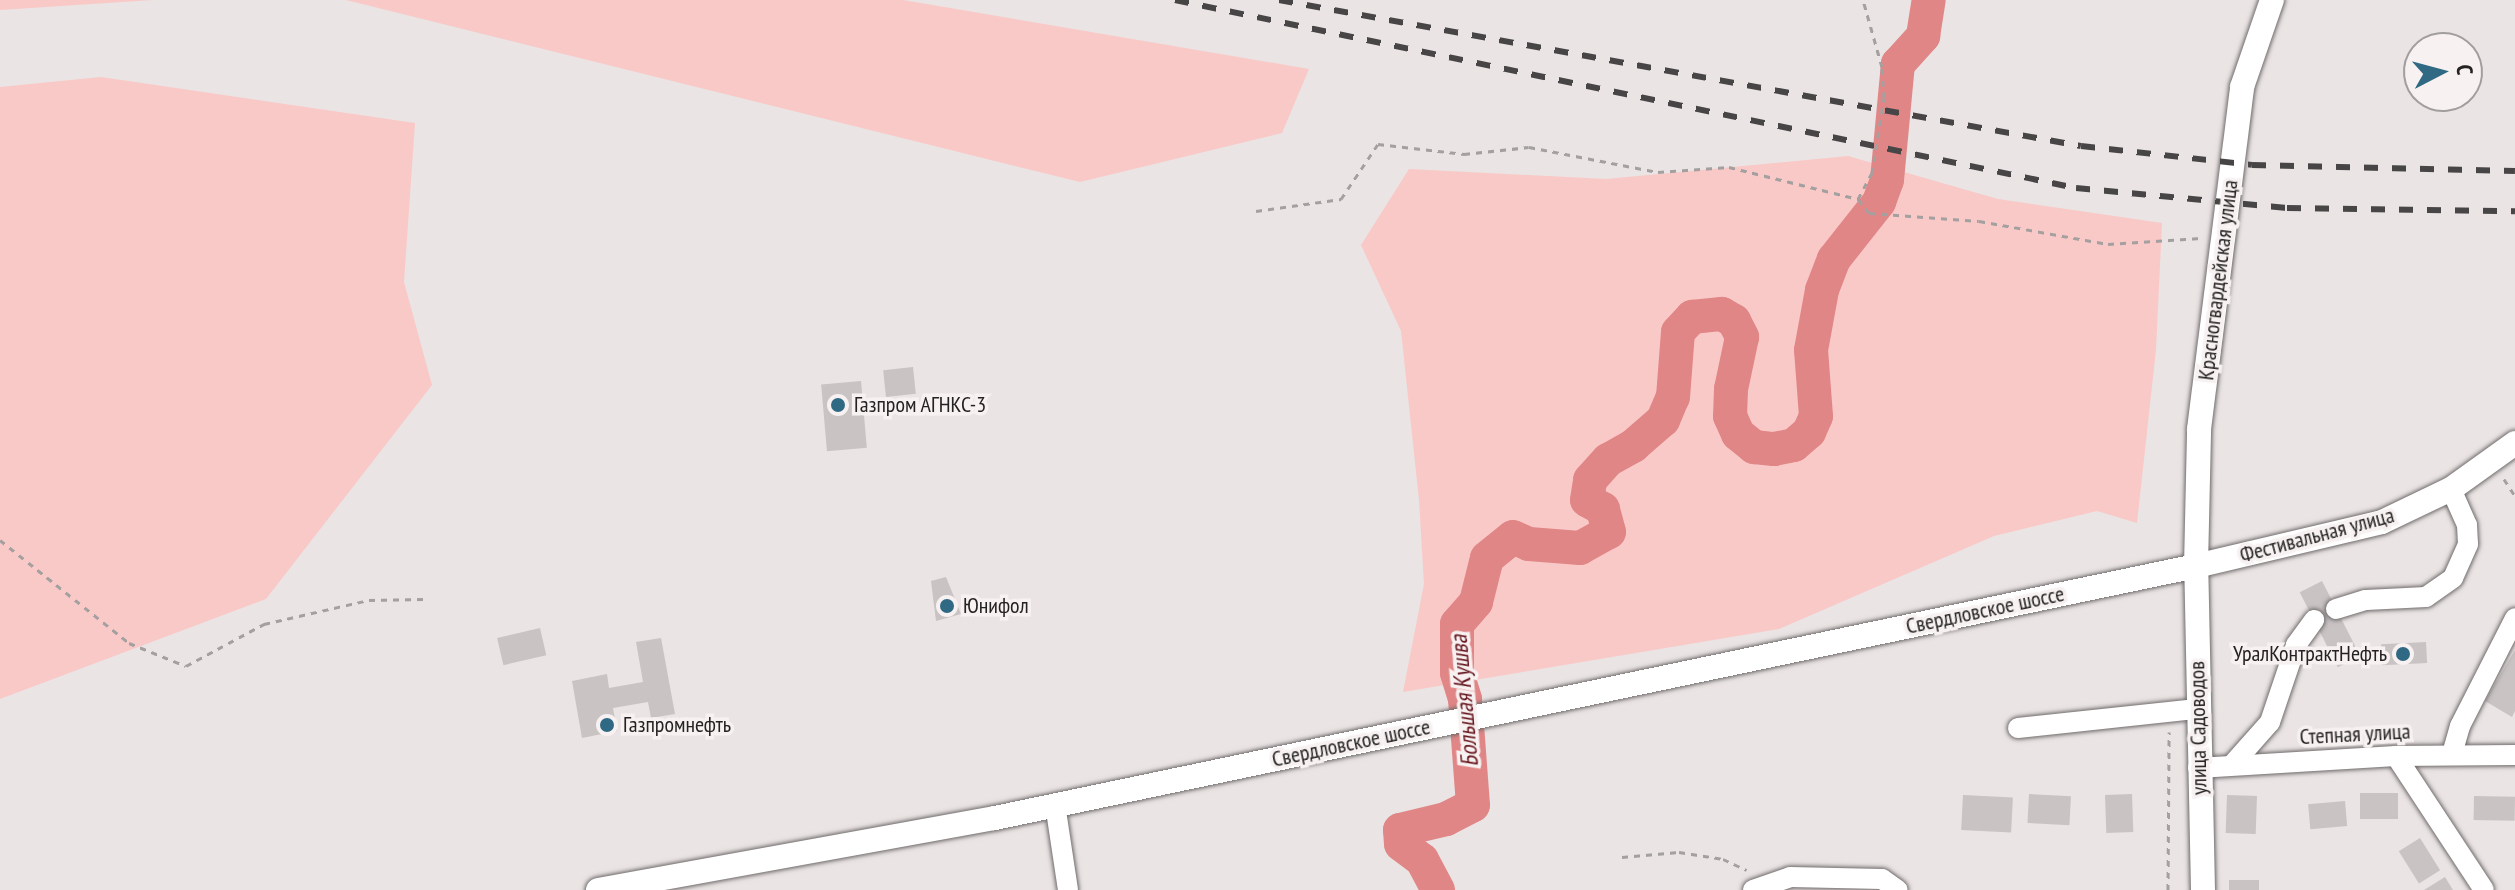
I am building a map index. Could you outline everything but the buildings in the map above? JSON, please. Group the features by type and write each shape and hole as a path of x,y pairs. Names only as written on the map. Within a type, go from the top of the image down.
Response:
{"main road":[{"name":"Красногвардейская улица","path":"2196,566 2199,429 2242,87 2272,0"},
{"name":"Фестивальная улица","path":"2196,566 2382,522 2451,489 2515,443"},
{"name":"улица Садоводов","path":"2196,566 2203,890"},
{"name":"Свердловское шоссе","path":"598,890 1055,804 2196,566"}],"street":[{"path":"2336,609 2366,600 2426,597 2453,578 2468,544 2467,525 2451,489"},
{"path":"2452,754 2460,726 2515,618"},
{"path":"2232,765 2270,722 2296,645 2314,620"},
{"path":"2018,728 2197,709"},
{"name":"Степная улица","path":"2198,768 2396,756 2515,755"},
{"path":"2396,756 2484,890"},
{"path":"1055,804 1068,890"},
{"path":"1759,886 1790,877 1882,879 1898,890"}],"path":[{"path":"1858,199 1872,173 1884,89 1863,0"},
{"path":"1256,211 1341,199 1378,144 1464,154 1529,147 1658,172 1729,167 1858,199 1869,213 1979,221 2108,244 2223,236"},
{"path":"0,540 129,643 186,666 264,624 369,600 424,599"},
{"path":"2168,890 2169,712"},
{"path":"1622,857 1679,852 1723,859 1759,886"}],"shaded area":[{"path":"0,0 153,0 0,10"},
{"path":"346,0 903,0 1309,69 1282,133 1080,182"},
{"path":"101,77 415,123 404,282 432,385 266,599 0,699 0,87"},
{"path":"1848,156 1998,199 2162,223 2156,350 2137,523 2097,511 1994,536 1779,629 1403,692 1424,584 1419,500 1401,331 1361,245 1409,169 1606,179"}],"waterway":[{"name":"Большая Кушва","path":"1438,890 1422,860 1401,844 1400,830 1446,819 1473,805 1465,699 1457,673 1457,624 1476,602 1487,558 1513,537 1529,544 1580,548 1609,532 1603,509 1587,500 1590,480 1608,460 1633,446 1663,420 1673,397 1678,332 1692,317 1722,314 1734,321 1742,337 1731,389 1730,416 1738,434 1754,447 1774,449 1794,445 1809,432 1816,416 1811,350 1822,290 1834,259 1879,202 1887,180 1898,64 1923,36 1929,0"}],"railway":[{"path":"1175,0 2076,188 2287,208 2515,211"},
{"path":"1279,0 2081,146 2252,165 2515,171"}],"place":[{"name":"Газпром АГНКС-3","path":"838,405"},
{"name":"Юнифол","path":"947,606"},
{"name":"УралКонтрактНефть","path":"2403,654"},
{"name":"Газпромнефть","path":"607,725"}]}
